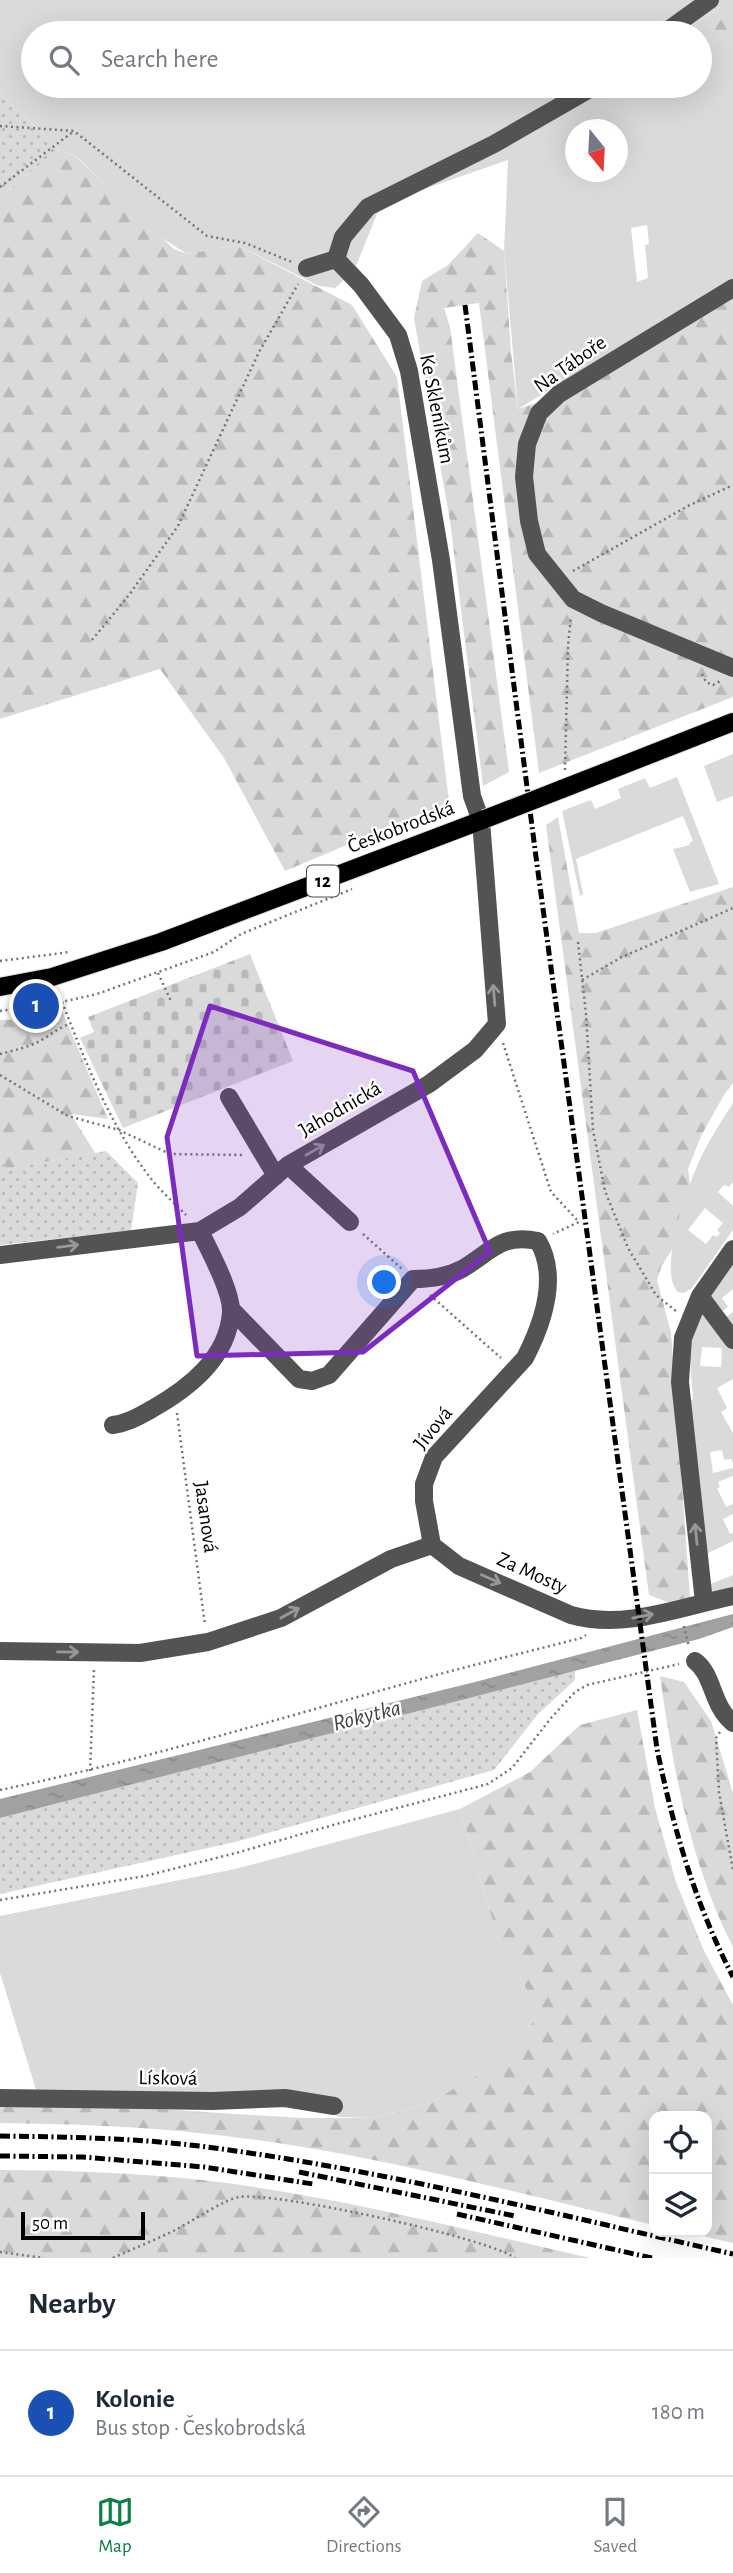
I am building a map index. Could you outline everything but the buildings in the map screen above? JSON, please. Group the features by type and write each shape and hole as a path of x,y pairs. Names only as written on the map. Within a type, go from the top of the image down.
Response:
{"main road":[{"name":"Českobrodská","path":"0,987 52,977 161,942 733,722"}],"street":[{"path":"681,21 710,0"},
{"path":"307,268 336,260 342,237 368,207 494,144 574,98"},
{"name":"Ke Skleníkům","path":"336,260 361,285 398,335 409,371 441,560 471,796 483,820"},
{"name":"Na Táboře","path":"733,288 559,394 539,414 527,444 524,477 529,521 537,554 573,599 733,668"},
{"path":"483,820 497,1024"},
{"name":"Jahodnická","path":"0,1255 200,1231 240,1207 282,1171 429,1084 475,1050 497,1024"},
{"path":"229,1097 264,1155 350,1222"},
{"path":"200,1231 222,1278 232,1310 299,1379 312,1381 329,1375 413,1279 434,1279 459,1270 503,1241 516,1238 538,1241"},
{"name":"Jívová","path":"432,1545 424,1501 424,1484 434,1457 525,1358 535,1338 549,1275 538,1241"},
{"path":"704,1602 680,1382 682,1338 700,1296 733,1249"},
{"path":"700,1296 733,1340"},
{"path":"113,1425 126,1423 176,1396 216,1357 225,1338 232,1310"},
{"path":"0,1651 140,1653 208,1642 281,1618 391,1559 432,1545"},
{"name":"Za Mosty","path":"432,1545 459,1566 571,1615 589,1620 606,1621 681,1609 733,1596"},
{"path":"693,1656 704,1667 717,1705 730,1721"},
{"name":"Lísková","path":"0,2098 212,2101 285,2098 334,2106"}],"path":[{"path":"0,126 74,131 207,236 245,243 307,268 259,352 178,526 129,595 92,640"},
{"path":"0,187 74,131"},
{"path":"559,584 564,576 575,569 688,506 731,486"},
{"path":"564,789 568,646 573,599"},
{"path":"0,1012 97,994 158,973 214,952 241,934 356,888"},
{"path":"582,980 620,958 733,908"},
{"path":"578,942 593,1130 605,1191 628,1248 656,1295 690,1323"},
{"path":"0,961 72,951"},
{"path":"158,973 171,1001"},
{"path":"62,1002 99,1092 120,1130 152,1179 200,1231"},
{"path":"0,1054 43,1040 58,1028 70,1024"},
{"path":"497,1024 551,1192 579,1222 538,1241"},
{"path":"0,1075 68,1116 120,1130 170,1154 264,1155"},
{"name":"Jasanová","path":"176,1396 183,1468 208,1642"},
{"path":"0,1900 145,1876 488,1784 512,1769 551,1718 575,1692 587,1685 693,1656 681,1618"},
{"path":"0,1790 90,1771 274,1722 412,1681 581,1638 606,1621"},
{"path":"90,1771 94,1652"},
{"path":"730,1721 716,1738 719,1792 733,1870"},
{"path":"113,2258 176,2230 236,2197 260,2196 357,2213 479,2242 491,2245 515,2258"},
{"path":"0,2252 44,2258"}],"highlighted area":[{"path":"210,1006 413,1071 490,1252 363,1352 197,1356 167,1137"}],"green space":[{"path":"0,0 731,0 699,21 21,21 21,98 712,98 712,42 733,31 733,279 518,409 504,251 508,160 381,204 354,271 335,288 319,286 237,245 187,254 156,234 77,157 59,149 0,94","holes":["647,225 649,244 645,245 648,278 637,282 631,228"]},
{"path":"733,0 733,31 712,42 712,21 699,21"},
{"path":"0,94 59,149 0,197"},
{"path":"59,149 76,157 174,249 187,254 237,245 352,305 397,377 449,802 285,871 224,758 160,669 0,719 0,197"},
{"path":"478,233 504,251 518,409 542,401 733,288 733,697 539,773 479,303 444,308 450,327 509,772 483,786 450,521 414,318 422,281 448,265"},
{"path":"733,754 733,796 717,802 704,766"},
{"path":"677,777 719,884 690,892 673,849 690,845 693,841 683,816 576,859 583,894 580,896 562,811 591,800 595,809 621,798 618,789 645,778 650,788"},
{"path":"558,817 579,933 596,933 733,887 733,1083 701,1136 688,1169 692,1204 677,1242 662,1265 657,1280 671,1333 691,1611 649,1595 546,825"},
{"path":"250,954 293,1061 123,1128 80,1038 94,1032 88,1017"},
{"path":"62,1011 108,1119 71,1114 95,1153 5,1169 0,1150 0,1020 29,1019"},
{"path":"733,1103 733,1182 729,1187 724,1185 718,1192 733,1206 733,1230 692,1288 684,1293 678,1292 672,1281 671,1265 683,1204 702,1155","holes":["705,1208 723,1223 717,1230 720,1233 717,1237 713,1235 706,1244 688,1230"]},
{"path":"0,1150 5,1169 106,1151 138,1183 131,1231 0,1245"},
{"path":"733,1265 733,1289 722,1298 728,1307 720,1313 724,1318 733,1312 733,1333 709,1298"},
{"path":"703,1307 733,1347 733,1379 717,1388 727,1408 721,1412 733,1433 733,1463 731,1459 724,1460 722,1450 710,1452 713,1473 733,1468 733,1476 718,1482 720,1487 717,1488 726,1507 733,1504 733,1514 723,1519 730,1534 733,1533 733,1541 704,1555 688,1402 693,1399 689,1347","holes":["702,1347 722,1348 721,1367 700,1366"]},
{"path":"733,1575 733,1594 709,1600 708,1585"},
{"path":"575,1670 575,1680 538,1714 494,1770 235,1842 0,1894 0,1818"},
{"path":"660,1676 684,1682 711,1721 733,1793 733,1947 718,1915 694,1849 677,1780"},
{"path":"637,1710 655,1808 676,1882 704,1951 733,2005 733,2243 707,2237 712,2237 712,2111 649,2111 649,2224 432,2172 263,2141 129,2127 0,2123 0,2106 126,2107 302,2118 372,2118 428,2104 495,2064 540,2014 498,1939 460,1809 530,1772 580,1725"},
{"path":"460,1809 498,1939 540,2014 495,2064 428,2104 372,2118 339,2117 301,2094 38,2096 0,1973 0,1916 235,1869"},
{"path":"0,2170 126,2174 251,2186 397,2214 590,2258 0,2258"}],"water":[{"name":"Rokytka","path":"733,1614 733,1627 699,1639 0,1818 0,1799 475,1682"}],"railway":[{"path":"465,305 536,857 657,1749 687,1866 707,1922 733,1977"},
{"path":"0,2136 155,2142 273,2157 471,2194 733,2254"},
{"path":"0,2156 82,2157 204,2167 313,2184"},
{"path":"299,2172 515,2216"},
{"path":"457,2214 652,2258"}],"place":[{"name":"Kolonie","path":"36,1006"}]}
